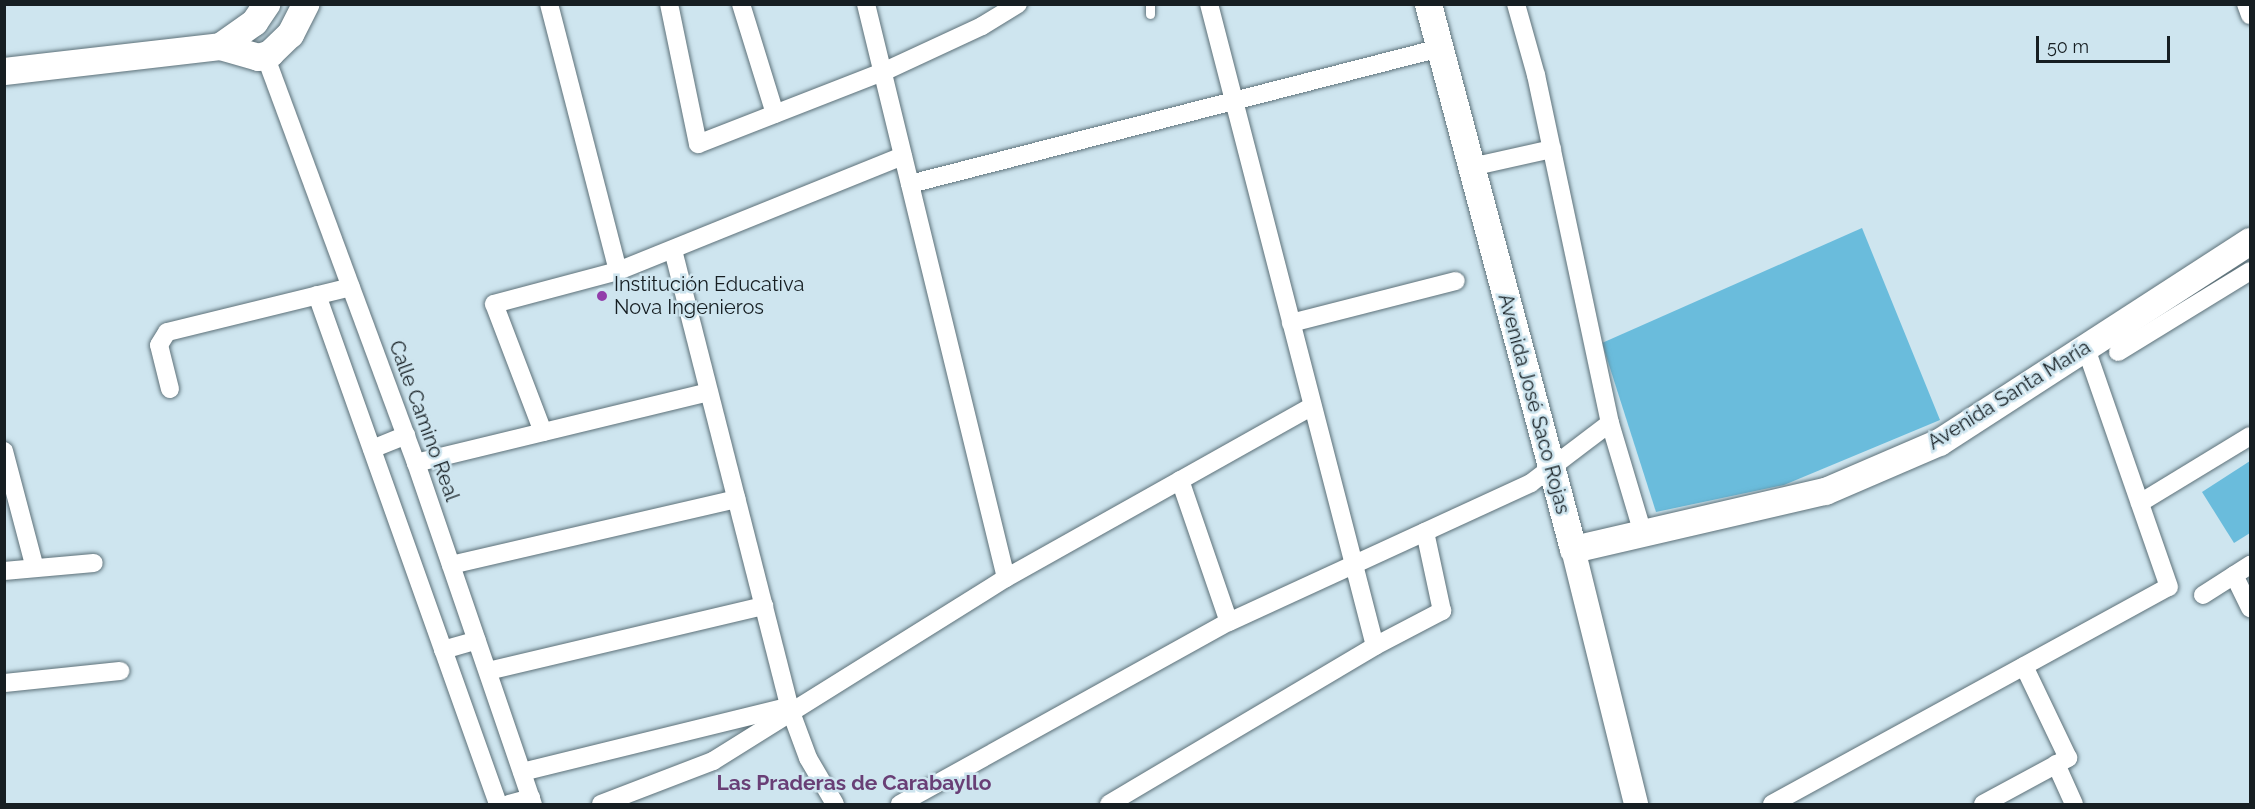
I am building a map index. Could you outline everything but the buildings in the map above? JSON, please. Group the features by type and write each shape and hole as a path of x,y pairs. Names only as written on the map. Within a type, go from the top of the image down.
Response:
{"main road":[{"path":"220,46 254,22 266,4"},
{"path":"4,71 220,46 242,54 265,55 290,34 305,4"},
{"name":"Avenida José Saco Rojas","path":"1428,4 1573,549"},
{"name":"Avenida Santa María","path":"1573,549 1825,491 1939,442 2250,241"}],"street":[{"path":"549,4 618,272"},
{"path":"669,4 698,144 883,72 982,26 1018,4"},
{"path":"741,4 776,114"},
{"path":"866,4 1006,578"},
{"path":"1209,4 1375,646"},
{"path":"1516,4 1552,149 1610,423 1643,534"},
{"path":"2246,4 2250,15"},
{"path":"910,184 1440,48"},
{"name":"Calle Camino Real","path":"265,55 416,462 532,801"},
{"path":"1470,167 1552,149"},
{"path":"543,432 494,304 618,272 903,156"},
{"path":"673,249 791,709 808,758 835,804"},
{"path":"2118,352 2250,271"},
{"path":"1291,322 1456,281"},
{"path":"170,389 159,345 167,332 351,287"},
{"path":"317,295 498,804"},
{"path":"1772,804 2169,586 2086,348"},
{"path":"416,462 709,392"},
{"path":"601,804 713,761 791,709 1006,578 1312,406"},
{"path":"900,804 1229,622 1531,483 1610,423"},
{"path":"372,449 406,435"},
{"path":"2140,503 2250,436"},
{"path":"4,451 35,568"},
{"path":"1180,480 1229,622"},
{"path":"451,565 736,499"},
{"path":"1109,804 1375,646 1442,611 1425,532"},
{"name":"Avenida José Saco Rojas","path":"1573,549 1636,804"},
{"path":"4,571 94,563"},
{"path":"2203,595 2250,565"},
{"path":"2234,575 2250,608"},
{"path":"488,671 764,606"},
{"path":"443,650 477,640"},
{"path":"1983,804 2068,758 2024,666"},
{"path":"4,683 120,671"},
{"path":"522,771 791,709"},
{"path":"2056,764 2074,804"},
{"path":"509,804 532,801"}],"shaded area":[{"path":"1862,228 1940,420 1784,485 1656,512 1602,343"},
{"path":"2250,461 2250,533 2234,543 2202,492"}],"place":[{"name":"Institución Educativa Nova Ingenieros","path":"602,296"}],"district":[{"name":"Las Praderas de Carabayllo","path":"854,783"}]}
